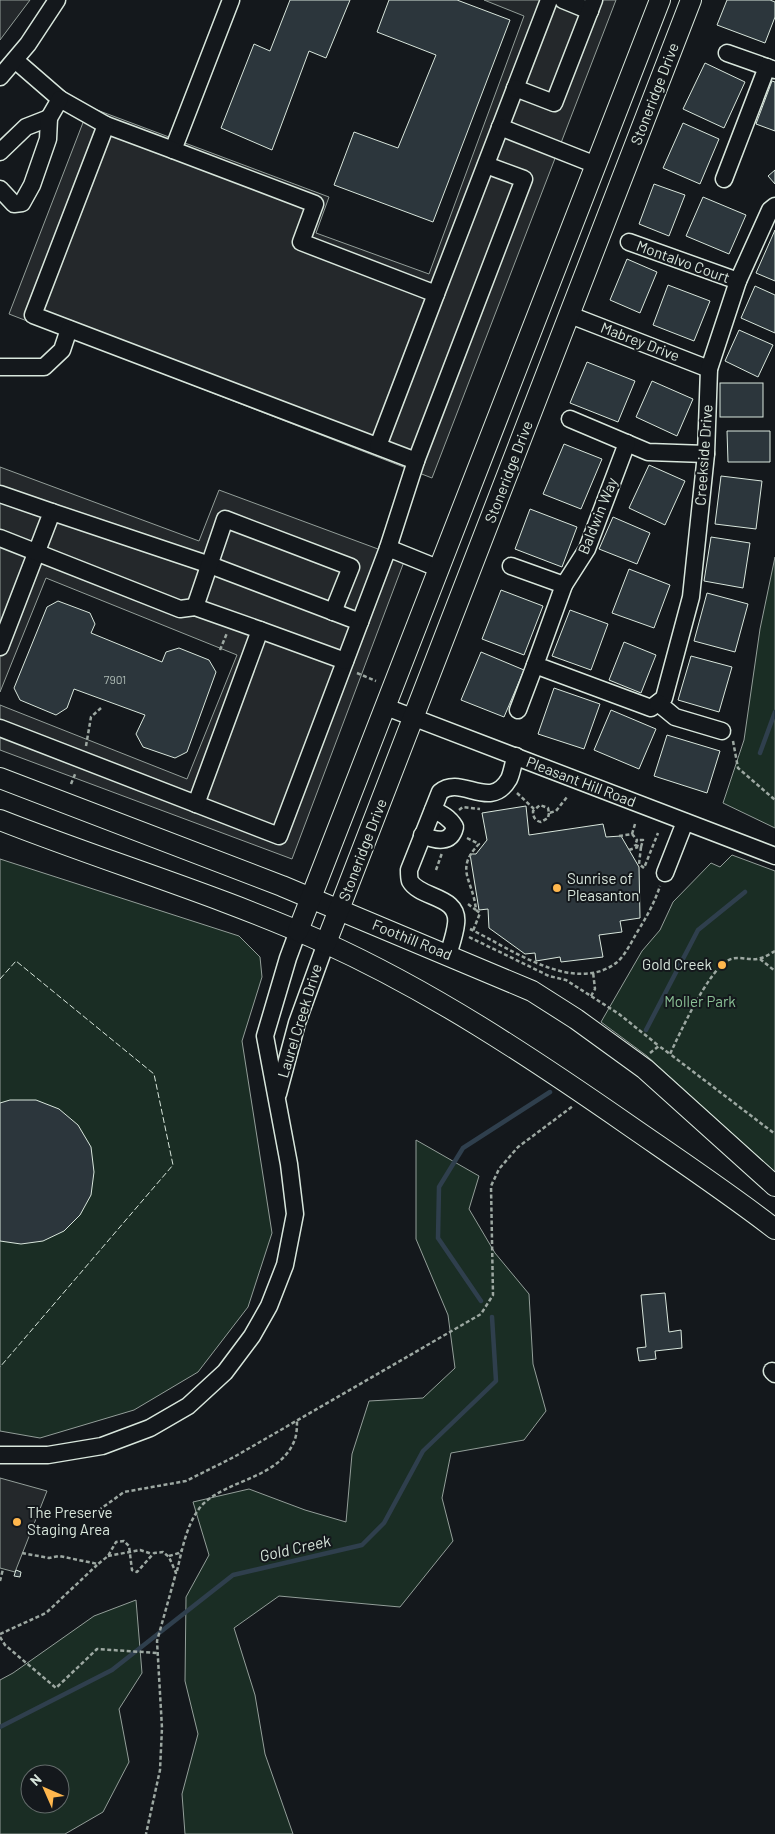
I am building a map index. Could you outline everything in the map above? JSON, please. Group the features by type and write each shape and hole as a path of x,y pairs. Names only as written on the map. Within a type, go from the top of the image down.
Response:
{"main road":[{"name":"Stoneridge Drive","path":"298,931 660,0"},
{"name":"Stoneridge Drive","path":"326,943 691,0"},
{"name":"Foothill Road","path":"0,778 312,898 532,991 576,1019 645,1069 775,1186"},
{"path":"0,820 80,851 130,866 298,931 326,943 449,1006 587,1096 775,1229"}],"street":[{"path":"0,77 15,60 57,0"},
{"path":"173,150 231,0"},
{"path":"378,446 549,0"},
{"path":"515,88 554,103 592,5 563,0"},
{"path":"724,179 771,69 726,53"},
{"path":"15,60 60,99 106,125 315,204 301,242 436,294"},
{"path":"0,189 14,204 22,204 32,185 48,139 49,118 60,99"},
{"path":"0,152 26,127 49,118"},
{"path":"106,125 33,315 416,461"},
{"path":"500,128 596,165"},
{"path":"0,728 279,836 388,548 416,461 524,179 486,165"},
{"name":"Creekside Drive","path":"655,705 664,698 691,597 706,454 709,369 738,281 770,210 775,206"},
{"name":"Montalvo Court","path":"629,242 738,281"},
{"name":"Mabrey Drive","path":"570,315 709,369"},
{"path":"0,367 44,367 62,350 69,329"},
{"path":"570,419 648,452 706,454"},
{"name":"Baldwin Way","path":"518,710 564,585 587,550 627,443"},
{"path":"0,494 210,565 360,622"},
{"path":"0,647 52,512"},
{"path":"194,607 225,519 350,567 333,612"},
{"path":"0,538 180,609 194,607 345,661"},
{"path":"388,548 440,569"},
{"path":"511,566 564,585"},
{"path":"196,804 260,630"},
{"path":"535,665 655,705 675,717 722,731"},
{"name":"Pleasant Hill Road","path":"386,707 775,856"},
{"path":"448,955 456,927 448,905 438,897 416,888 410,880 409,870 440,792 447,786 453,785 488,794 497,791 509,779 516,756"},
{"path":"422,836 435,840 446,839 453,833 455,827 452,821 433,810"},
{"path":"665,873 685,822"},
{"name":"Laurel Creek Drive","path":"0,1455 48,1455 102,1446 150,1428 188,1406 225,1372 252,1336 269,1306 285,1265 296,1214 289,1164 265,1036 298,931"},
{"name":"Laurel Creek Drive","path":"276,1099 297,1023 326,943"}],"path":[{"path":"722,731 732,736 738,768 775,800"},
{"path":"518,790 517,793 534,809"},
{"path":"549,813 556,811 567,797"},
{"path":"534,809 544,805 549,813"},
{"path":"534,809 533,815 538,821 548,818 549,813"},
{"path":"632,834 635,824"},
{"path":"637,840 643,840 639,847 639,864 644,868 658,833"},
{"path":"619,836 632,834"},
{"path":"632,834 637,840"},
{"path":"464,836 479,844 470,854 465,864 476,910 480,913 473,931"},
{"path":"637,840 634,843 639,847"},
{"path":"629,850 639,847"},
{"path":"433,859 439,862"},
{"path":"456,927 473,931 544,966 582,974 593,972 617,962 654,905 665,873"},
{"path":"456,927 549,976 566,980 634,1025 659,1046"},
{"path":"760,959 775,951"},
{"path":"775,971 760,959 742,957 727,961 714,974 682,1027 670,1054 775,1134"},
{"path":"591,996 594,990 593,972"},
{"path":"88,1518 124,1492 186,1481 297,1420 481,1314 494,1295 491,1186 499,1169 518,1147 587,1096"},
{"path":"146,1834 160,1770 162,1728 158,1653 160,1633 182,1550 193,1520 202,1505 216,1495 252,1478 280,1460 295,1439 297,1420"},
{"path":"153,1554 137,1572 132,1570 129,1546 124,1541 116,1542 108,1556 46,1614 0,1635 5,1645 56,1688 97,1649 158,1653"},
{"path":"108,1556 140,1550 153,1554 163,1552 168,1556 176,1573"},
{"path":"168,1556 179,1554 182,1550"},
{"path":"22,1553 49,1558 59,1556 98,1564"},
{"path":"0,1581 3,1569"}],"green space":[{"path":"775,557 775,828 723,803 744,740 760,629"},
{"name":"Moller Park","path":"732,855 775,871 775,1172 647,1056 601,1022 642,951 660,930 673,902 711,863 720,867"},
{"path":"0,859 239,936 260,957 262,977 242,1041 272,1233 248,1307 198,1372 134,1410 40,1438 0,1431"},
{"path":"416,1140 479,1176 469,1209 495,1253 529,1294 533,1364 546,1411 524,1440 451,1453 442,1498 453,1541 400,1607 279,1596 234,1628 255,1695 265,1754 293,1834 185,1834 182,1794 198,1734 185,1681 186,1597 209,1555 193,1502 249,1489 305,1510 346,1522 352,1454 369,1401 423,1398 455,1368 448,1315 416,1239"},
{"path":"136,1600 142,1673 119,1709 129,1762 103,1812 65,1834 0,1834 0,1680 13,1673 94,1616"}],"shaded area":[{"path":"0,0 30,0 0,40"},
{"path":"484,0 616,0 432,478 9,314 89,107 329,197 316,233 429,274 524,16"},
{"path":"0,467 199,541 219,490 405,559 292,859 0,750 0,705 187,779 237,655 46,578 0,692"},
{"name":"The Preserve Staging Area","path":"0,1478 47,1491 15,1572 0,1568"}],"building":[{"path":"290,0 350,0 326,58 309,51 272,150 221,128 254,44 270,51"},
{"path":"389,0 457,0 510,20 433,222 334,185 354,132 398,148 436,55 377,32"},
{"path":"727,0 770,0 775,2 775,17 765,43 717,25"},
{"path":"705,63 745,82 724,128 683,109"},
{"path":"772,81 775,82 775,131 756,124"},
{"path":"683,123 719,139 700,184 663,168"},
{"path":"775,170 775,184 768,176"},
{"path":"654,184 685,195 669,236 639,224"},
{"path":"703,197 746,215 729,254 686,236"},
{"path":"775,230 775,281 756,273"},
{"path":"627,259 657,272 640,313 610,300"},
{"path":"668,285 710,301 694,341 653,325"},
{"path":"755,286 775,295 775,333 741,318"},
{"path":"739,330 773,345 758,377 725,361"},
{"path":"587,362 635,381 618,422 570,403"},
{"path":"652,381 693,399 677,436 636,417"},
{"path":"720,383 763,383 763,417 720,417"},
{"path":"727,431 770,431 770,462 728,462"},
{"path":"564,444 602,459 581,509 543,494"},
{"path":"649,465 685,481 665,525 629,508"},
{"path":"721,476 762,481 756,529 715,524"},
{"path":"530,509 577,527 562,567 515,549"},
{"path":"613,517 650,533 637,564 599,549"},
{"path":"711,537 750,543 743,588 704,581"},
{"path":"629,569 670,585 654,628 612,613"},
{"path":"501,590 543,606 524,655 482,639"},
{"path":"707,593 748,604 735,652 694,641"},
{"path":"58,601 90,613 95,624 91,633 162,662 166,652 179,648 209,660 216,672 187,752 175,758 143,747 136,734 145,715 74,689 67,708 56,715 20,700 14,688 47,607"},
{"path":"570,610 608,624 591,670 552,656"},
{"path":"624,642 656,655 641,693 609,680"},
{"path":"481,652 524,670 504,717 461,700"},
{"path":"691,656 732,667 719,712 678,700"},
{"path":"554,688 600,704 584,749 538,734"},
{"path":"611,710 656,729 639,769 594,750"},
{"path":"667,735 720,751 707,793 654,776"},
{"name":"Sunrise of Pleasanton","path":"526,806 529,835 603,824 606,837 621,836 639,867 640,918 620,921 622,932 599,935 603,957 561,962 560,957 536,961 535,953 525,954 489,928 488,909 479,910 470,854 476,854 487,840 482,813"},
{"path":"10,1100 36,1100 59,1109 78,1125 91,1147 94,1172 91,1195 80,1215 64,1231 43,1241 21,1244 0,1241 0,1103"},
{"path":"665,1293 669,1332 681,1330 682,1348 655,1351 656,1359 639,1361 637,1348 646,1347 641,1295"},
{"path":"16,1570 21,1572 20,1577 14,1576"}],"waterway":[{"name":"Gold Creek","path":"760,753 775,712"},
{"name":"Gold Creek","path":"646,1030 698,930 745,892"},
{"name":"Gold Creek","path":"481,1301 438,1238 439,1187 463,1148 550,1092"},
{"name":"Gold Creek","path":"0,1727 112,1670 233,1575 362,1545 384,1523 423,1451 496,1381 492,1317"}],"fence":[{"path":"0,979 16,961 154,1074 173,1165 0,1367"}],"place":[{"name":"Sunrise of Pleasanton","path":"557,888"},
{"name":"Gold Creek","path":"722,965"},
{"name":"The Preserve Staging Area","path":"17,1522"}]}
